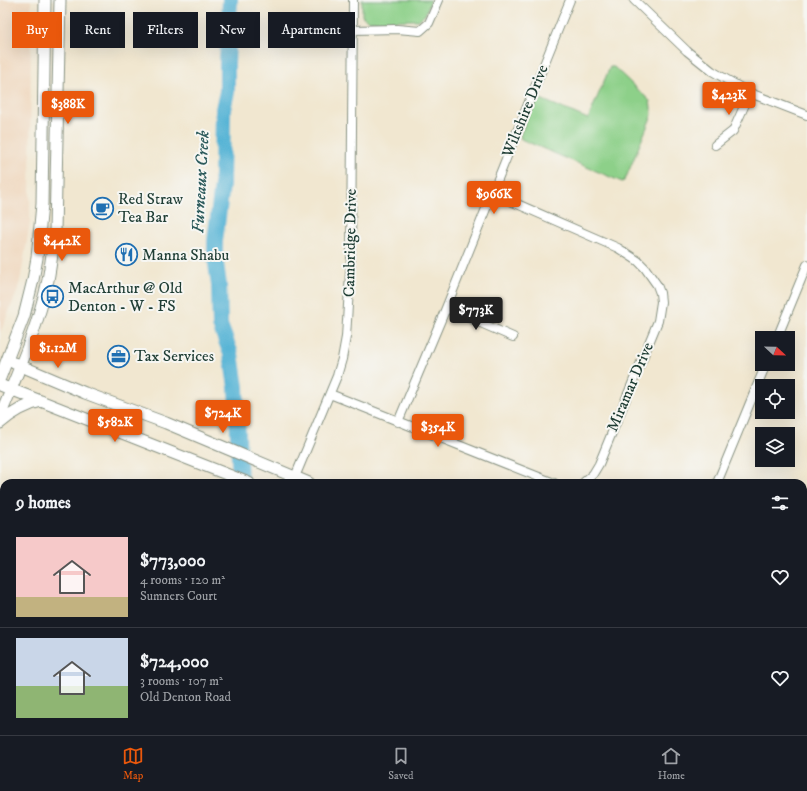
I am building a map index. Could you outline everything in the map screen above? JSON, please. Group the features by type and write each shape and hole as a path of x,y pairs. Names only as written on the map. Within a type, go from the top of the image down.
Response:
{"street":[{"path":"0,378 4,359 28,302 37,258 42,204 45,0"},
{"path":"0,416 20,366 43,300 53,248 55,231 60,0"},
{"name":"Cambridge Drive","path":"353,0 353,12"},
{"path":"355,30 397,29 420,31 429,23 439,0"},
{"name":"Wiltshire Drive","path":"398,422 446,308 570,0"},
{"path":"634,0 687,50 712,71 750,93 807,115"},
{"name":"Cambridge Drive","path":"294,477 330,394 342,359 346,337 351,256 353,48"},
{"path":"715,145 733,131 750,93"},
{"path":"43,100 57,100"},
{"name":"Miramar Drive","path":"492,193 618,248 638,261 657,285 661,302 658,321 599,464 593,474 587,479"},
{"path":"780,331 807,266"},
{"path":"446,308 513,337"},
{"path":"4,359 85,393 166,423 299,479"},
{"path":"719,479 763,371"},
{"path":"0,385 239,479"},
{"path":"330,394 544,479"},
{"path":"0,423 12,413 41,401"}],"shaded area":[{"path":"0,0 31,0 31,12 12,12 12,48 31,48 30,223 19,287 0,333"}],"green space":[{"path":"362,0 431,0 425,15 418,20 369,21 362,16"},
{"path":"610,67 614,67 650,101 652,115 625,180 622,182 520,138 536,97 588,119"}],"waterway":[{"name":"Furneaux Creek","path":"230,0 227,92 223,109 222,185 215,241 215,257 219,285 220,325 231,354 236,387 240,479"}],"place":[{"name":"Red Straw Tea Bar","path":"103,208"},
{"name":"Manna Shabu","path":"126,255"},
{"name":"MacArthur @ Old Denton - W - FS","path":"52,297"},
{"name":"Tax Services","path":"118,356"}]}
